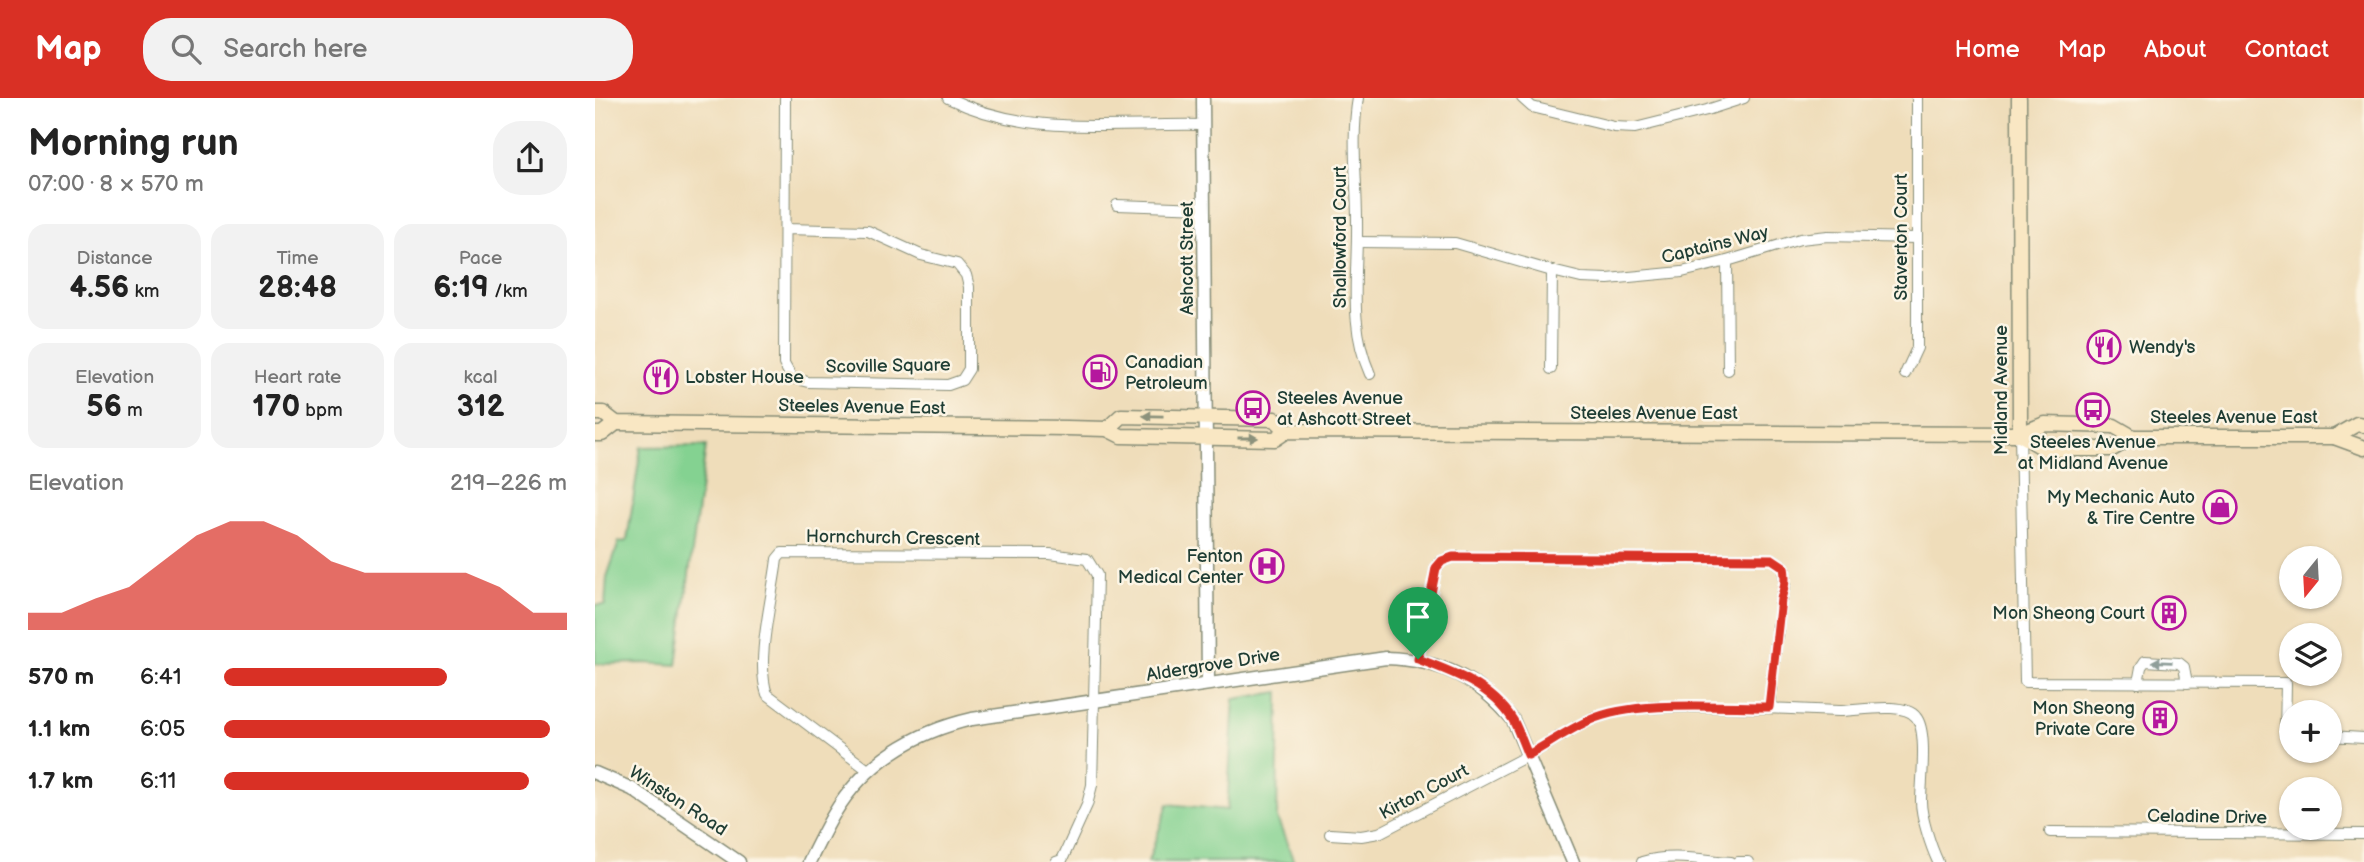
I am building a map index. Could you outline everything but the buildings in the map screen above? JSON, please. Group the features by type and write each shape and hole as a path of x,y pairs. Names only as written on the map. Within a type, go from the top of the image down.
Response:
{"main road":[{"name":"Midland Avenue","path":"2019,98 2020,434"},
{"name":"Steeles Avenue East","path":"595,413 603,413 616,423 1107,429 1121,436 1275,439 1287,431 2020,434 2045,424 2114,426 2133,437"},
{"name":"Steeles Avenue East","path":"1107,429 1121,416 1275,419 1287,431"},
{"name":"Steeles Avenue East","path":"595,434 602,434 616,423"},
{"name":"Steeles Avenue East","path":"2334,437 2357,424 2364,425"},
{"name":"Steeles Avenue East","path":"2020,434 2045,449 2112,449 2133,437 2334,437 2364,448"}],"street":[{"name":"Scoville Square","path":"785,98 784,364 792,378 808,383 948,385 962,380 969,369 969,287 966,275 957,264 921,255 869,231 785,229"},
{"path":"948,98 977,112 1005,120 1042,125 1203,125"},
{"name":"Ashcott Street","path":"1203,98 1208,683"},
{"name":"Shallowford Court","path":"1358,98 1355,321 1370,374"},
{"path":"1523,98 1532,107 1621,128 1653,125 1744,98"},
{"name":"Staverton Court","path":"1905,374 1917,348 1917,98"},
{"path":"1117,205 1204,208"},
{"name":"Captains Way","path":"1358,242 1455,243 1581,278 1608,279 1682,272 1800,239 1828,236 1916,238"},
{"path":"1727,261 1728,370"},
{"path":"1551,369 1552,271"},
{"name":"Midland Avenue","path":"2020,434 2025,682 2138,683"},
{"name":"Hornchurch Crescent","path":"868,770 767,694 763,683 764,654 777,559 782,553 1050,554 1087,559 1097,575 1094,597 1096,673 1092,701"},
{"path":"1418,659 1436,568 1442,561 1453,557 1772,559 1784,567 1786,574 1769,707"},
{"name":"Aldergrove Drive","path":"809,862 834,814 868,770 934,729 955,723 1092,701 1386,658 1418,659 1475,683 1489,693 1513,720 1573,862"},
{"path":"2187,683 2184,667 2179,663 2145,661 2138,683 2187,683 2286,683 2286,700"},
{"path":"1056,862 1062,860 1073,841 1092,785 1092,701"},
{"name":"Kirton Court","path":"1330,835 1361,836 1379,833 1591,720 1611,714 1656,707 1769,707 1854,711 1887,708 1906,711 1916,716 1921,727 1921,803 1938,862"},
{"path":"2342,737 2364,738"},
{"name":"Winston Road","path":"595,773 632,789 739,862"},
{"name":"Celadine Drive","path":"2050,832 2364,834"},
{"path":"1642,862 1676,858 1731,862"},
{"path":"1738,862 1748,862"}],"green space":[{"path":"706,446 677,665 595,664 595,605 605,605 607,577 619,542 627,541 641,447"},
{"path":"1279,692 1277,818 1294,862 1148,862 1168,804 1227,810 1234,699"}],"place":[{"name":"Wendy's","path":"2104,347"},
{"name":"Canadian Petroleum","path":"1100,372"},
{"name":"Lobster House","path":"661,377"},
{"name":"Steeles Avenue at Ashcott Street","path":"1253,408"},
{"name":"Steeles Avenue at Midland Avenue","path":"2093,410"},
{"name":"My Mechanic Auto & Tire Centre","path":"2220,507"},
{"name":"Fenton Medical Center","path":"1267,566"},
{"name":"Mon Sheong Court","path":"2169,613"},
{"name":"Mon Sheong Private Care","path":"2160,718"}],"route":[{"path":"1453,557 1772,559 1784,567 1786,574 1769,707 1656,707 1611,714 1591,720 1528,755 1513,720 1489,693 1475,683 1418,659 1436,568 1442,561 1453,557"}]}
